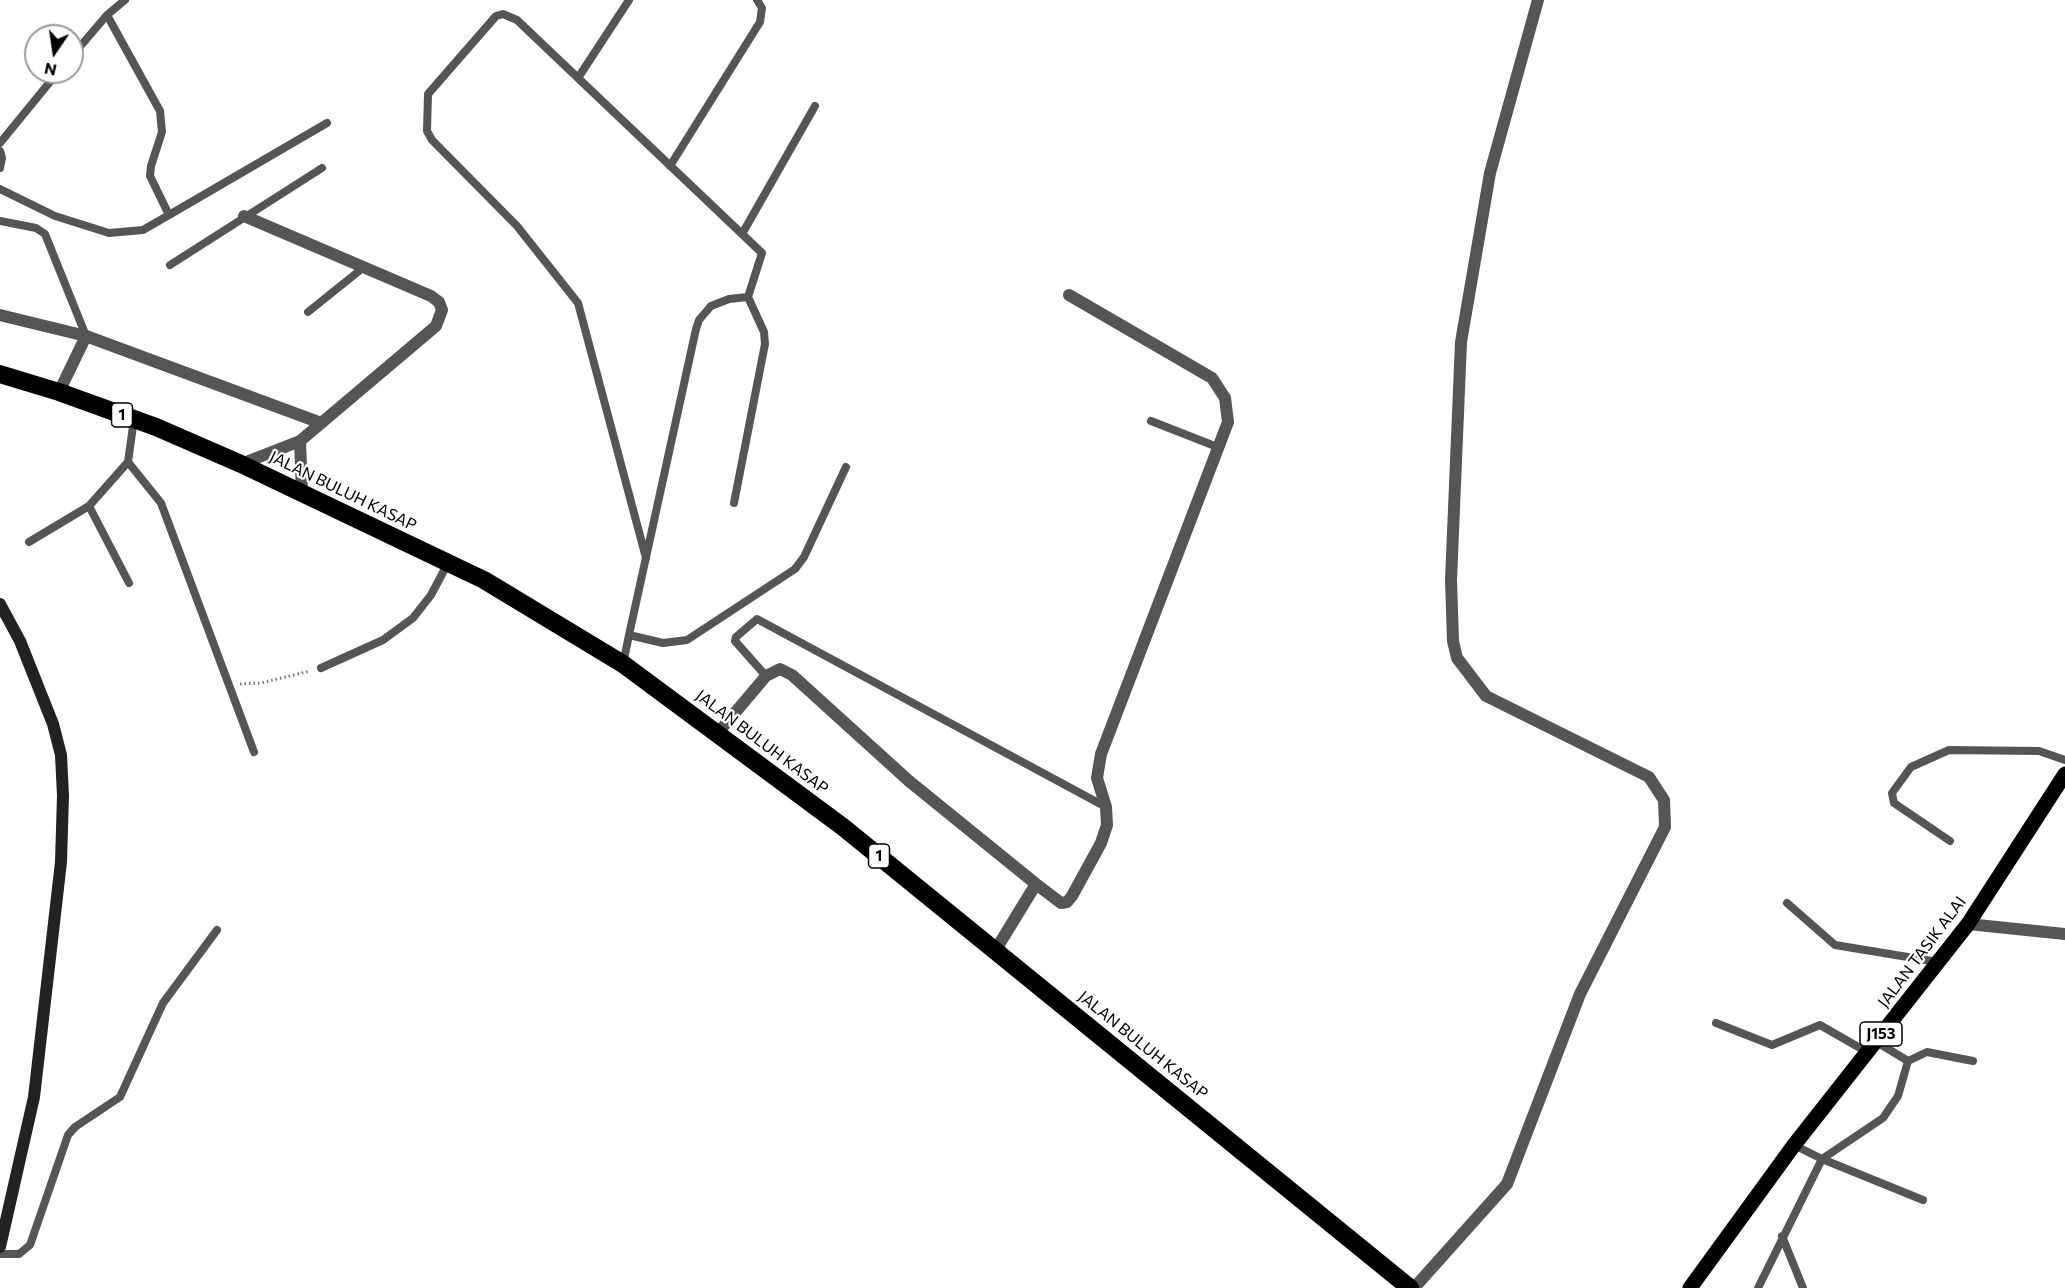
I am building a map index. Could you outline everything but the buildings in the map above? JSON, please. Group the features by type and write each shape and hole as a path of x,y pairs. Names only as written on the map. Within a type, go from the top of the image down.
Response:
{"highway":[{"name":"JALAN BULUH KASAP","path":"0,374 134,419 241,464 484,580 623,664 843,827 1412,1288"}],"main road":[{"name":"JALAN TASIK ALAI","path":"1690,1288 1794,1145 1968,924 2065,774"}],"street":[{"path":"1412,1288 1507,1184 1580,994 1665,827 1664,800 1648,777 1490,699 1477,688 1461,663 1453,641 1451,580 1461,342 1490,173 1538,0"},
{"path":"241,464 300,441 436,326 441,319 442,310 439,302 431,296 244,216"},
{"path":"717,734 766,676 780,669 792,675 909,781 1036,884 1061,903 1067,902 1105,834 1106,807 1097,778 1101,754 1220,448 1228,422 1228,410 1220,387 1212,378 1069,295"},
{"path":"0,315 86,336 321,423"},
{"path":"59,392 86,336"},
{"path":"300,441 302,493"},
{"path":"0,604 20,641 53,724 61,755 63,796 61,862 35,1086 0,1247"},
{"path":"995,951 1036,884"},
{"path":"1968,924 2065,934"}],"lane":[{"path":"84,42 107,15 125,0"},
{"path":"578,78 629,0"},
{"path":"670,166 760,22 762,8 757,0"},
{"path":"107,15 160,111 162,132 151,165 150,176 169,215"},
{"path":"646,558 578,303 517,226 432,140 427,131 429,94 496,16 504,15 517,20 762,253 748,297 764,332 765,344 734,503"},
{"path":"0,143 48,84"},
{"path":"742,234 815,106"},
{"path":"0,189 55,216 109,233 143,230 327,123"},
{"path":"0,151 2,158 0,168"},
{"path":"170,265 322,168"},
{"path":"0,221 36,228 45,234 86,336"},
{"path":"308,312 364,267"},
{"path":"623,664 699,320 711,306 720,301 748,297"},
{"path":"29,542 89,506 128,462 134,419"},
{"path":"1150,421 1220,448"},
{"path":"128,462 161,503 254,752"},
{"path":"629,635 663,644 687,640 795,569 804,557 846,467"},
{"path":"89,506 129,583"},
{"path":"321,668 383,640 413,618 431,595 448,563"},
{"path":"766,676 735,641 736,637 757,619 1106,807"},
{"path":"1950,841 1894,803 1892,793 1911,767 1949,750 2039,751 2065,760"},
{"path":"1787,903 1835,945 1938,962"},
{"path":"0,1254 19,1254 30,1245 68,1135 75,1127 116,1101 124,1092 165,1000 217,930"},
{"path":"1716,1023 1772,1045 1820,1026 1908,1061 1927,1052 1973,1061"},
{"path":"1758,1288 1822,1159 1882,1118 1898,1096 1908,1061"},
{"path":"1794,1145 1822,1159 1923,1200"},
{"path":"1782,1236 1803,1288"}],"path":[{"path":"228,685 261,683 321,668"}]}
